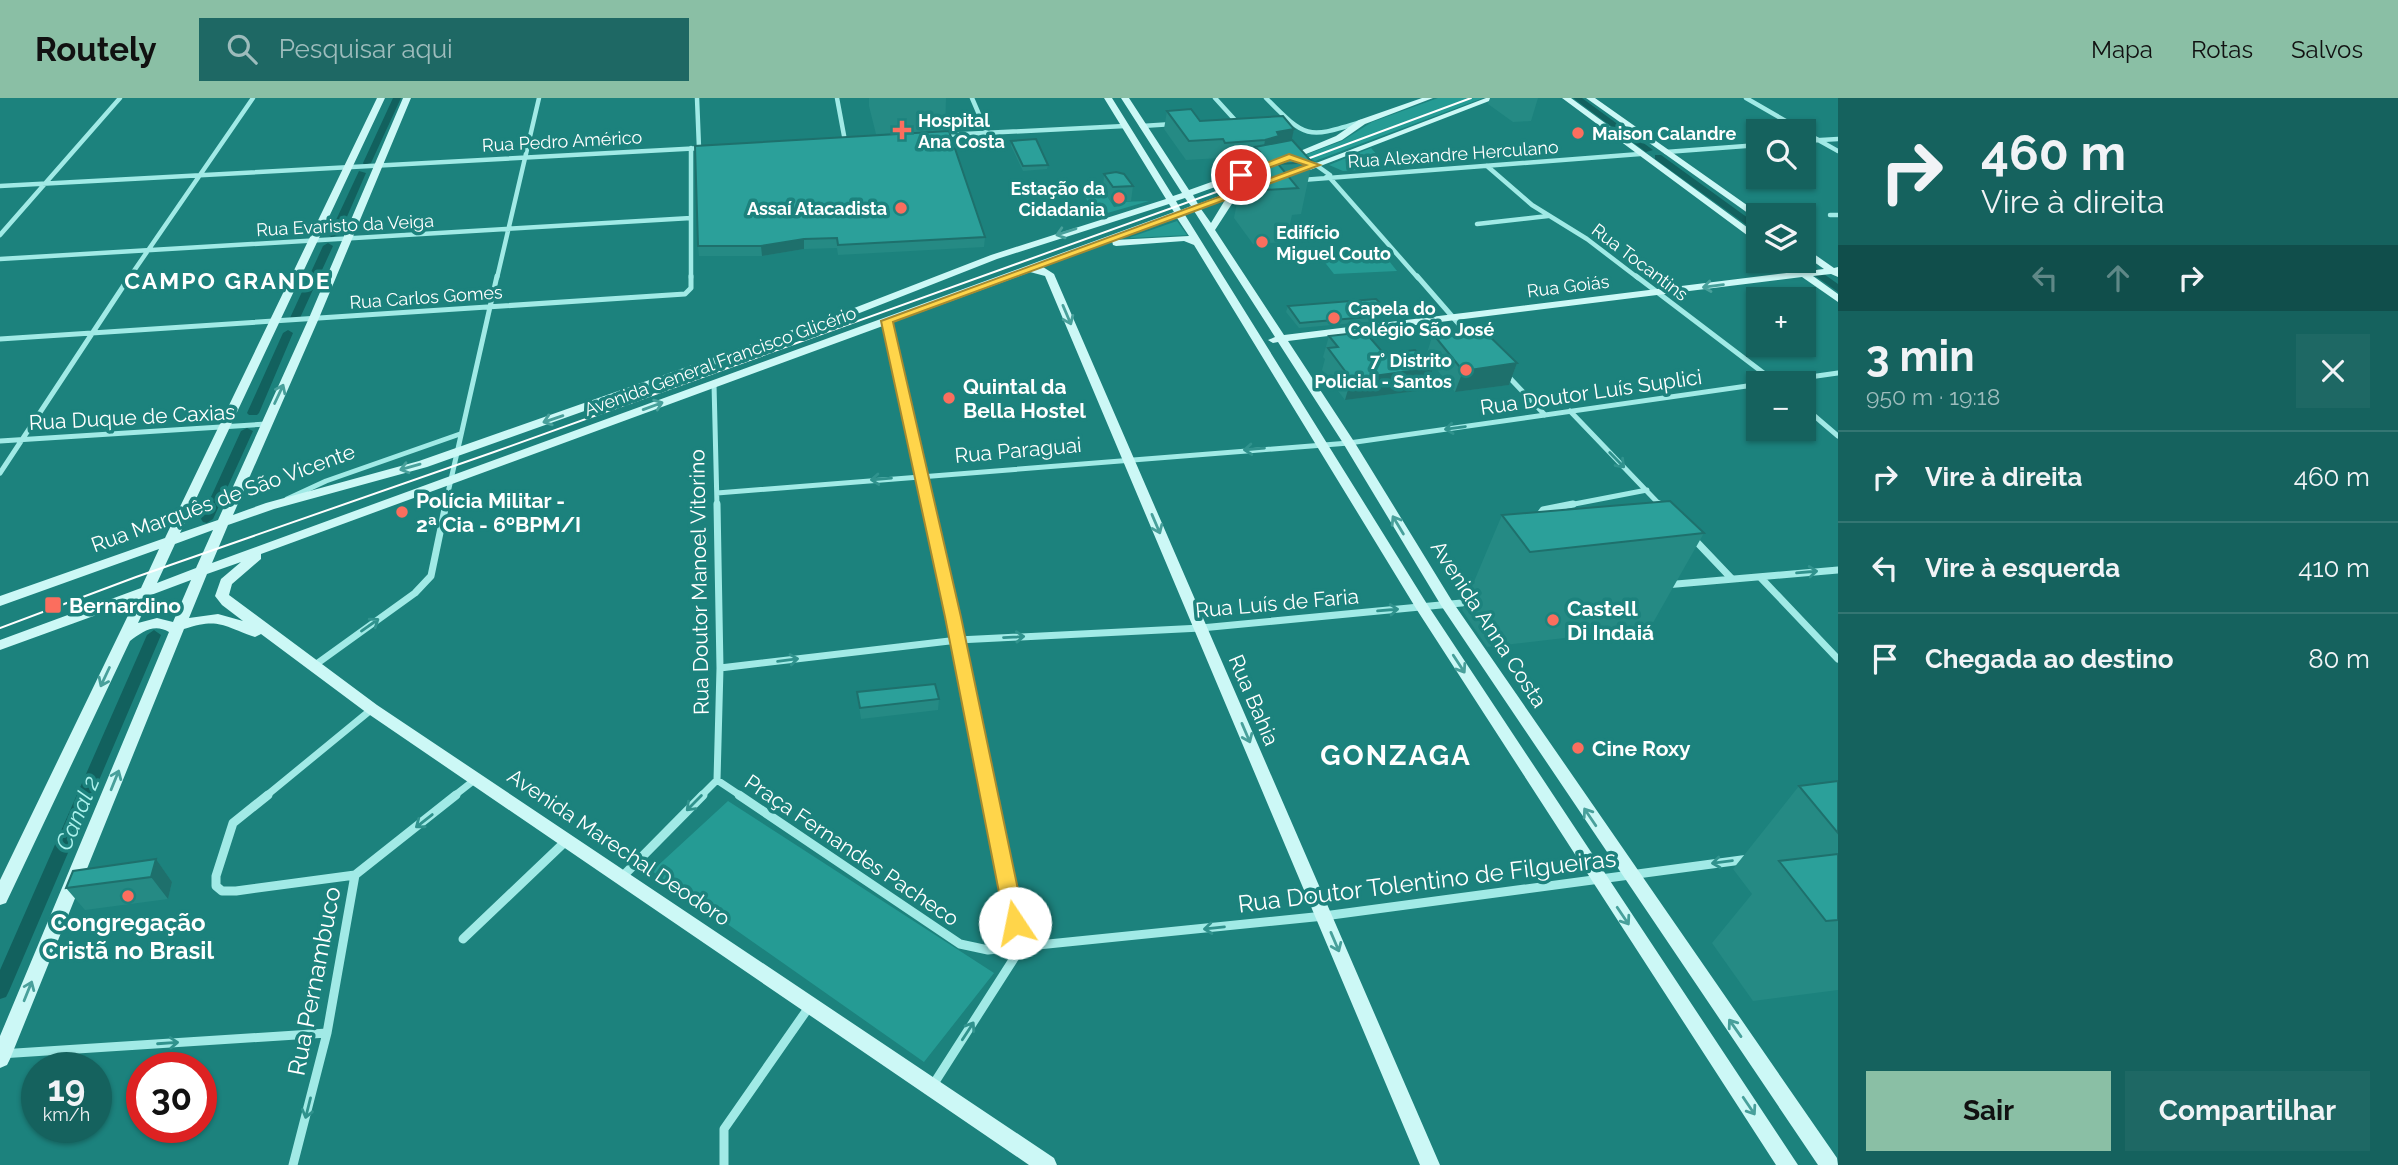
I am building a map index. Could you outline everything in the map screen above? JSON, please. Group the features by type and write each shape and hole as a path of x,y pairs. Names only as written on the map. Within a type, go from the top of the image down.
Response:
{"main road":[{"path":"0,898 381,98"},
{"path":"1,1055 221,524 314,317 407,98"},
{"path":"1108,98 1422,607 1788,1165"},
{"name":"Avenida Anna Costa","path":"1125,98 1282,338 1344,443 1447,604 1830,1165"},
{"path":"1277,162 1339,138 1362,122 1429,98"},
{"path":"1282,177 1493,98"},
{"path":"1566,98 1746,231"},
{"path":"1597,100 1662,152 1746,209"},
{"path":"1125,126 1141,129 1152,141"},
{"path":"1642,154 1662,152"},
{"path":"1289,157 1316,165"},
{"name":"Avenida General Francisco Glicério","path":"270,506 498,438 853,312 994,257 1171,200 1265,166"},
{"name":"Avenida General Francisco Glicério","path":"0,645 1269,181"},
{"path":"1180,183 1195,186 1217,184"},
{"path":"1212,229 1233,195"},
{"path":"1108,241 1124,243 1185,238 1200,244"},
{"path":"1816,259 1833,272"},
{"name":"Rua Bahia","path":"1027,269 1043,270 1049,274 1430,1165"},
{"name":"Rua Goiás","path":"1260,341 1833,272"},
{"path":"1808,274 1838,299"},
{"path":"853,312 864,312 887,321"},
{"path":"498,438 493,445 494,452 500,457 511,458"},
{"name":"Rua Marquês de São Vicente","path":"0,601 270,506"},
{"name":"Avenida Marechal Deodoro","path":"262,550 226,582 222,596 285,646 315,665 372,709 1047,1165"},
{"path":"124,637 149,623 169,624 178,628 204,618 227,618 285,646"}],"street":[{"path":"0,235 122,98"},
{"path":"0,473 197,176 253,98"},
{"path":"315,665 425,584 431,576 460,434 540,98"},
{"path":"697,98 699,148"},
{"path":"836,98 845,141"},
{"path":"972,98 987,133"},
{"path":"1215,98 1235,120"},
{"path":"1266,98 1300,127 1319,134 1362,122"},
{"path":"1746,98 1782,119"},
{"path":"1273,118 1286,117"},
{"path":"1221,121 1247,120"},
{"path":"1142,126 1182,123"},
{"path":"936,136 1125,126"},
{"path":"1818,140 1838,139"},
{"path":"832,141 858,140"},
{"path":"1818,140 1838,151"},
{"path":"1662,152 1746,146"},
{"path":"691,148 691,218"},
{"name":"Rua Pedro Américo","path":"0,186 712,148"},
{"name":"Rua Alexandre Herculano","path":"1299,180 1642,154"},
{"path":"1316,165 1330,174 1323,179"},
{"name":"Rua Tocantins","path":"1486,166 1532,205 1587,239 1761,371"},
{"path":"1330,178 1480,347"},
{"path":"1830,215 1838,215"},
{"path":"1478,224 1549,216"},
{"name":"Rua Evaristo da Veiga","path":"0,260 691,218"},
{"name":"Rua Carlos Gomes","path":"0,339 685,294 691,288 691,218"},
{"path":"887,321 958,640 1020,949 931,1088"},
{"path":"1499,367 1545,415"},
{"name":"Rua Doutor Luís Suplici","path":"1816,376 1838,373"},
{"name":"Rua Doutor Manoel Vitorino","path":"713,384 720,668 717,780"},
{"name":"Rua Doutor Luís Suplici","path":"1322,444 1746,386"},
{"path":"1570,411 1666,510"},
{"path":"1816,417 1838,436"},
{"name":"Rua Duque de Caxias","path":"0,440 266,424"},
{"name":"Rua Marquês de São Vicente","path":"270,506 326,481 460,434"},
{"name":"Rua Paraguai","path":"717,493 1322,444"},
{"path":"1544,530 1536,520 1543,510 1647,490"},
{"path":"1685,530 1732,579"},
{"path":"1656,586 1838,570"},
{"path":"1760,577 1838,659"},
{"name":"Rua Luís de Faria","path":"720,668 958,640 1201,628 1486,601"},
{"path":"355,875 236,891 222,891 216,886 216,876 233,823 372,709"},
{"name":"Rua Pernambuco","path":"293,1165 327,1033 355,875 477,778"},
{"name":"Praça Fernandes Pacheco","path":"622,877 717,780 960,944 988,950 1020,949"},
{"path":"463,939 567,839"},
{"name":"Rua Doutor Tolentino de Filgueiras","path":"1020,949 1324,916 1598,877 1762,858"},
{"path":"724,1165 724,1129 810,1006"},
{"path":"1,1055 327,1033"}],"green space":[{"path":"1438,98 1483,98 1315,161 1305,155 1342,141 1372,122"},
{"path":"1371,148 1389,168 1343,171 1329,165"},
{"path":"1081,190 1104,191 1114,207 1121,206 1118,202 1149,201 1097,216"},
{"path":"1177,221 1187,235 1130,238 1131,237"},
{"path":"1385,256 1397,271 1334,274 1323,260"},
{"path":"728,801 994,973 924,1062 652,871"}],"building":[{"path":"1191,109 1200,121 1283,116 1294,129 1277,132 1279,136 1265,140 1225,143 1223,139 1189,141 1167,111"},
{"path":"949,131 985,237 838,245 837,238 804,239 761,246 698,246 695,146"},
{"path":"1036,139 1048,165 1023,166 1011,141"},
{"path":"1292,140 1312,162 1278,164 1298,188 1264,190 1244,165 1268,163 1255,151 1259,151 1255,147"},
{"path":"1104,174 1124,174 1133,186 1113,187"},
{"name":"Capela do Colégio São José","path":"1376,299 1386,309 1378,310 1378,316 1300,323 1288,306"},
{"path":"1482,329 1517,363 1463,371 1433,334"},
{"path":"1365,332 1384,354 1415,350 1433,368 1351,379 1328,348 1338,347 1329,336"},
{"path":"1670,501 1704,533 1530,552 1502,515"},
{"path":"935,684 939,699 860,708 857,692"},
{"path":"1838,781 1838,833 1799,786"},
{"path":"1838,854 1838,920 1826,921 1779,861"},
{"path":"156,859 151,877 66,888 73,871"}],"waterway":[{"name":"Canal 2","path":"367,163 397,98"},
{"path":"1577,98 1649,150"},
{"path":"1658,157 1746,221"},
{"name":"Canal 2","path":"334,235 362,173"},
{"name":"Canal 2","path":"295,318 328,246"},
{"path":"1816,273 1838,289"},
{"name":"Canal 2","path":"253,413 288,333"},
{"name":"Canal 2","path":"207,519 247,431"},
{"name":"Canal 2","path":"0,991 154,635"}],"tram line":[{"path":"1291,165 1471,98"},
{"path":"0,628 136,577 494,452 1258,177"}],"place":[{"name":"Hospital Ana Costa","path":"902,130"},
{"name":"Maison Calandre","path":"1578,133"},
{"name":"Estação da Cidadania","path":"1119,198"},
{"name":"Assaí Atacadista","path":"901,208"},
{"name":"Edifício Miguel Couto","path":"1262,242"},
{"name":"Capela do Colégio São José","path":"1334,318"},
{"name":"7° Distrito Policial - Santos","path":"1466,370"},
{"name":"Quintal da Bella Hostel","path":"949,398"},
{"name":"Polícia Militar - 2ª Cia - 6ºBPM/I","path":"402,512"},
{"name":"Bernardino","path":"53,605"},
{"name":"Castell Di Indaiá","path":"1553,620"},
{"name":"Cine Roxy","path":"1578,748"},
{"name":"Congregação Cristã no Brasil","path":"128,896"}],"district":[{"name":"CAMPO GRANDE","path":"228,280"},
{"name":"GONZAGA","path":"1396,755"}],"route":[{"path":"1015,923 923,475 887,321 1316,165 1289,157 1241,175"}]}
